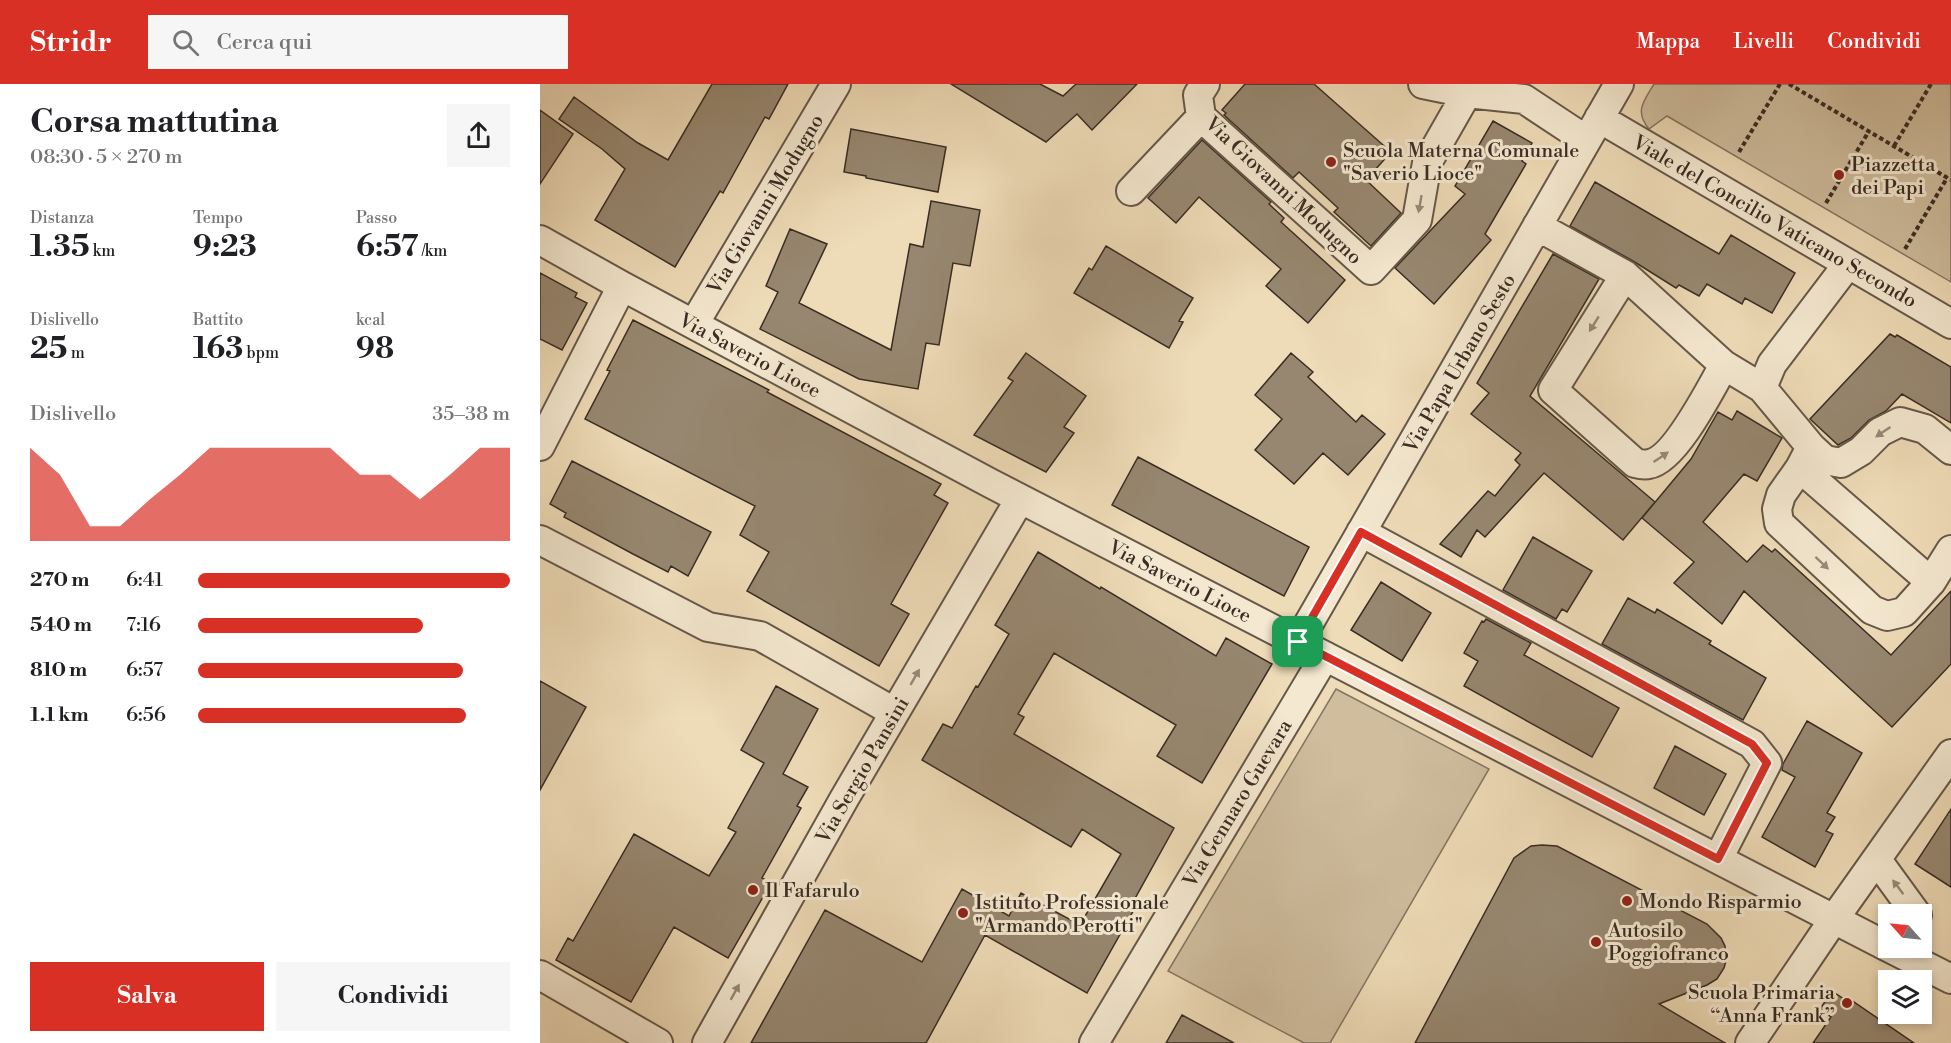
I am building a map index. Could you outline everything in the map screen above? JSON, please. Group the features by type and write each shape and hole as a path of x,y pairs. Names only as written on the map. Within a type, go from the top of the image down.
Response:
{"street":[{"name":"Via Giovanni Modugno","path":"694,324 836,84"},
{"name":"Via Giovanni Modugno","path":"1205,84 1198,94 1201,117 1371,270 1417,220 1427,163 1467,93"},
{"path":"1423,84 1467,93 1518,92 1593,129"},
{"name":"Via Papa Urbano Sesto","path":"1298,642 1619,84"},
{"path":"1131,191 1201,117"},
{"name":"Viale del Concilio Vaticano Secondo","path":"1593,129 1848,264 1951,324"},
{"path":"1537,226 1625,274 1724,365 1762,388 1805,458 1931,582"},
{"name":"Via Saverio Lioce","path":"540,240 1020,499 1878,942"},
{"path":"1762,388 1772,364 1848,264"},
{"path":"1625,274 1553,390 1635,464 1650,464 1667,454 1689,424 1724,365"},
{"path":"540,446 622,286"},
{"path":"1805,458 1841,463 1862,451 1880,432 1900,422 1925,429 1951,450"},
{"path":"1805,458 1781,495 1778,509 1779,523 1872,610 1887,616 1904,612 1931,582 1951,550"},
{"name":"Via Sergio Pansini","path":"707,1043 894,712 1020,499"},
{"path":"1361,532 1752,744 1767,763 1718,859"},
{"path":"540,540 708,627 760,636 894,712"},
{"name":"Via Gennaro Guevara","path":"1094,1043 1325,656"},
{"path":"1750,1043 1834,919 1951,754"},
{"path":"1877,860 1909,904"},
{"name":"Via Saverio Lioce","path":"1925,958 1951,979"},
{"path":"540,975 658,1043"}],"path":[{"path":"1739,152 1780,84"},
{"path":"1789,84 1949,179 1905,249"},
{"path":"1894,146 1932,84"},
{"path":"1826,203 1869,131"}],"shaded area":[{"name":"Piazzetta dei Papi","path":"1654,84 1951,84 1951,282 1667,116 1649,129 1644,123 1641,111"},
{"path":"1336,689 1489,769 1330,1043 1304,1043 1168,971"}],"building":[{"path":"712,84 788,84 769,119 765,117 723,193 720,191 675,267 595,220 625,169 602,149 559,119 574,97 638,143 668,160"},
{"path":"951,84 1040,84 1063,96 1076,84 1137,84 1092,130 1077,114 1046,142"},
{"name":"Scuola Materna Comunale \"Saverio Lioce\"","path":"1245,84 1314,84 1391,152 1366,180 1401,213 1371,246 1334,212 1338,208 1299,172 1293,178 1224,115 1226,113 1222,110"},
{"path":"540,110 573,134 540,184"},
{"path":"1493,121 1532,143 1522,161 1526,164 1485,234 1491,240 1434,304 1395,268 1465,194 1455,186"},
{"path":"851,129 946,147 938,192 844,172"},
{"path":"1202,140 1271,202 1269,204 1284,218 1281,222 1345,280 1308,323 1266,286 1281,269 1199,197 1176,223 1148,198"},
{"path":"1595,182 1719,254 1731,235 1795,273 1772,313 1745,298 1742,304 1707,284 1699,296 1679,285 1676,288 1570,226"},
{"path":"931,201 980,210 970,266 953,263 939,345 926,343 918,389 859,379 760,329 778,292 766,286 790,229 827,244 799,303 891,350 910,244 923,247"},
{"path":"1106,246 1193,298 1179,321 1183,322 1169,348 1074,293 1089,268 1092,270"},
{"path":"1553,254 1599,279 1530,396 1655,502 1623,540 1544,473 1485,537 1477,530 1461,557 1440,544 1488,491 1495,496 1520,465 1515,460 1521,453 1471,414 1489,393 1477,383"},
{"path":"540,273 577,293 575,297 587,303 562,350 540,339"},
{"path":"633,320 769,390 767,392 941,484 934,495 948,503 891,604 909,614 879,666 747,591 769,552 740,535 755,506 585,419"},
{"path":"1890,334 1895,337 1897,335 1951,367 1951,423 1902,394 1886,411 1869,420 1851,438 1838,445 1810,419"},
{"path":"1026,353 1086,396 1064,427 1074,433 1046,472 974,435 1013,381 1008,378"},
{"path":"1291,353 1313,372 1308,377 1356,422 1362,415 1385,434 1348,475 1323,453 1294,484 1255,450 1282,419 1255,395"},
{"path":"1737,411 1782,438 1757,481 1744,474 1703,522 1747,562 1763,545 1772,552 1775,549 1891,655 1951,591 1951,664 1892,727 1744,591 1722,624 1674,583 1694,562 1642,518 1691,459 1718,412 1732,420"},
{"path":"1138,457 1309,547 1284,596 1112,505"},
{"path":"572,461 711,532 688,576 671,566 668,572 633,554 564,517 566,513 550,504"},
{"path":"1533,537 1592,571 1567,612 1562,609 1556,619 1503,590"},
{"path":"1038,552 1216,656 1226,638 1272,664 1202,783 1157,756 1176,725 1054,653 1018,714 1024,717 1014,734 1174,828 1132,904 1136,906 1087,993 985,935 926,1043 751,1043 825,910 922,962 962,889 1009,916 1021,893 1080,925 1121,854 1082,829 1071,847 922,760 943,724 952,728 1009,634 995,625"},
{"path":"1381,582 1431,613 1402,661 1351,630"},
{"path":"1628,598 1655,613 1657,609 1711,641 1709,644 1766,678 1743,720 1602,644"},
{"path":"1486,619 1531,643 1524,655 1619,708 1592,757 1464,686 1478,661 1464,653 1482,621"},
{"path":"540,681 586,707 540,790"},
{"path":"776,686 818,709 783,774 808,787 797,806 801,808 762,878 771,883 728,958 674,927 631,1002 556,960 568,938 573,941 634,834 709,876 736,832 728,828 764,763 741,750"},
{"path":"1807,721 1862,753 1827,813 1835,817 1826,831 1833,834 1815,867 1762,837 1795,777 1782,770 1783,764"},
{"path":"1675,746 1726,774 1704,815 1654,788"},
{"path":"1951,809 1951,887 1915,864"},
{"name":"Autosilo Poggiofranco","path":"1531,846 1557,846 1707,924 1721,938 1725,946 1726,961 1717,979 1659,1004 1725,1043 1415,1043 1514,858"},
{"path":"1832,991 1847,1001 1848,998 1878,1018 1878,1024 1886,1024 1914,1043 1813,1043 1831,1017 1820,1009"},
{"path":"1182,1015 1234,1043 1166,1043"}],"place":[{"name":"Scuola Materna Comunale \"Saverio Lioce\"","path":"1331,162"},
{"name":"Piazzetta dei Papi","path":"1839,175"},
{"name":"Il Fafarulo","path":"753,890"},
{"name":"Mondo Risparmio","path":"1627,901"},
{"name":"Istituto Professionale \"Armando Perotti\"","path":"963,913"},
{"name":"Autosilo Poggiofranco","path":"1596,942"},
{"name":"Scuola Primaria “Anna Frank”","path":"1847,1003"}],"route":[{"path":"1361,532 1752,744 1767,763 1718,859 1298,642 1361,532"}]}
